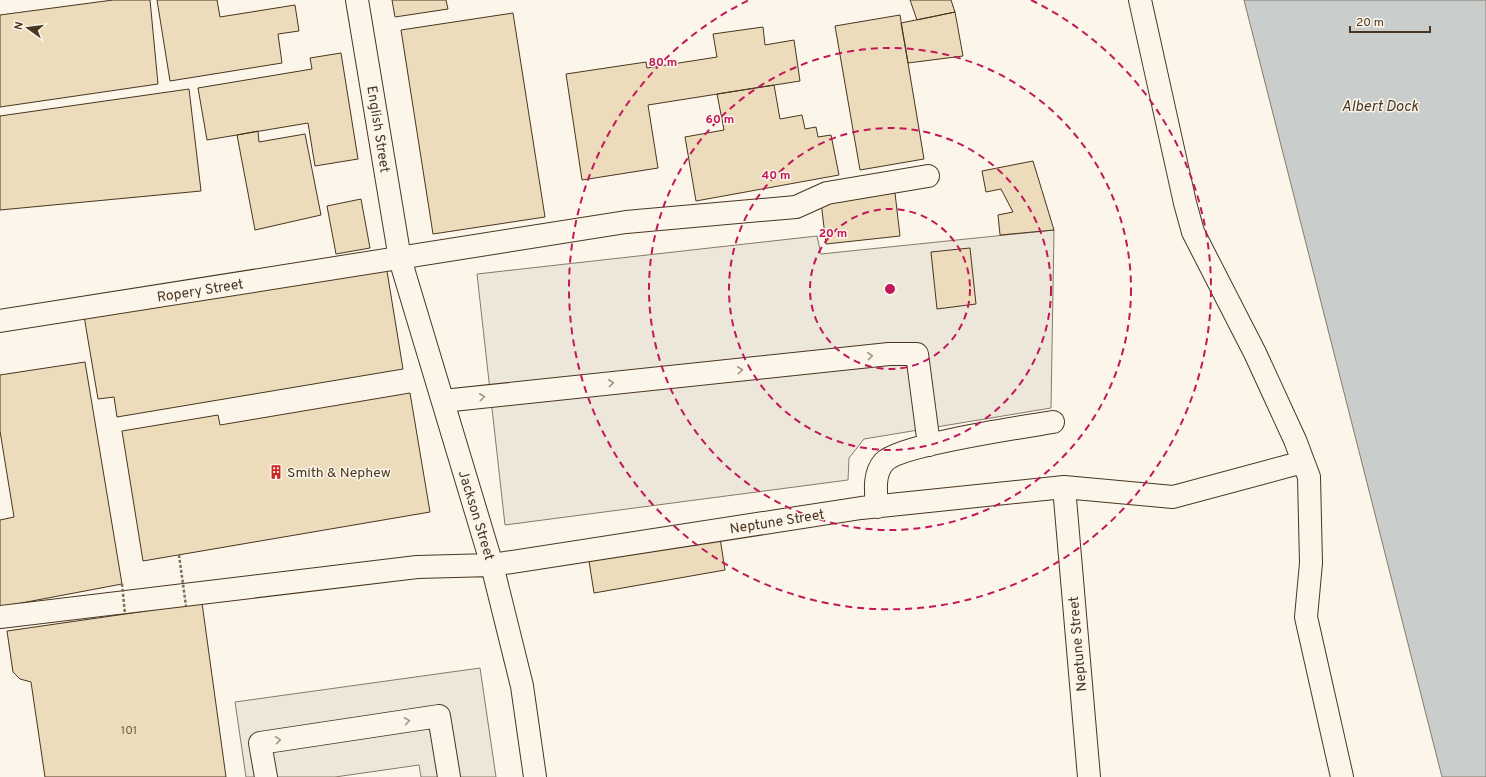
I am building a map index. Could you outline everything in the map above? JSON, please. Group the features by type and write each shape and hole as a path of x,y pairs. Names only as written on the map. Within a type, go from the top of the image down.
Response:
{"street":[{"name":"English Street","path":"358,0 400,258"},
{"path":"1140,0 1184,203 1194,232 1256,353 1309,477 1311,563 1306,617 1342,777"},
{"name":"Ropery Street","path":"0,321 626,222 796,207 827,193 928,176"},
{"name":"Jackson Street","path":"400,258 492,565 522,686 535,777"},
{"path":"443,401 889,354 916,354 929,445"},
{"path":"877,507 876,480 883,463 900,453 929,445 1053,422"},
{"name":"Neptune Street","path":"0,617 417,567 492,565 877,507 1064,487 1173,497 1303,462"},
{"name":"Neptune Street","path":"1064,487 1089,777"},
{"path":"266,777 260,742 439,716 449,777"}],"path":[{"path":"179,555 186,606"},
{"path":"122,584 125,614"}],"shaded area":[{"path":"1054,230 1051,408 864,439 849,458 848,480 505,525 477,274 817,236 821,254"},
{"path":"480,668 496,777 421,777 419,765 335,777 246,777 235,702"}],"water":[{"name":"Albert Dock","path":"1244,0 1486,0 1486,777 1442,777"}],"building":[{"path":"113,0 150,0 158,84 0,107 0,15"},
{"path":"157,0 217,0 220,17 295,5 299,31 278,34 282,63 170,81"},
{"path":"392,0 446,0 448,9 395,17"},
{"path":"910,0 951,0 955,12 917,20"},
{"path":"955,12 963,56 908,63 901,23"},
{"path":"513,13 545,217 433,234 401,30"},
{"path":"900,15 924,159 860,170 835,26"},
{"path":"763,27 765,45 794,40 800,81 648,105 658,168 582,180 566,74 646,62 647,68 717,57 713,34"},
{"path":"341,53 358,159 315,166 308,123 207,140 198,88 312,69 310,58"},
{"path":"774,85 780,119 802,115 805,129 816,127 818,137 831,135 839,175 696,201 685,137 724,130 717,94"},
{"path":"189,89 201,191 0,210 0,116"},
{"path":"258,131 259,142 305,134 321,215 255,230 237,135"},
{"path":"1033,161 1054,230 1000,235 998,215 1013,212 1001,189 986,192 982,171"},
{"path":"895,193 900,236 826,244 821,202"},
{"path":"361,199 370,248 336,254 327,206"},
{"path":"970,248 976,304 937,309 931,252"},
{"path":"386,265 403,369 117,417 114,397 98,399 84,316"},
{"path":"85,362 122,584 0,607 0,520 14,517 0,431 0,375"},
{"name":"Smith & Nephew","path":"410,393 430,512 143,561 122,431 218,415 220,425"},
{"path":"720,538 725,570 594,593 589,561"},
{"path":"202,603 226,777 45,777 31,682 20,679 13,672 7,631"}],"place":[{"name":"Smith & Nephew","path":"276,472"}]}
